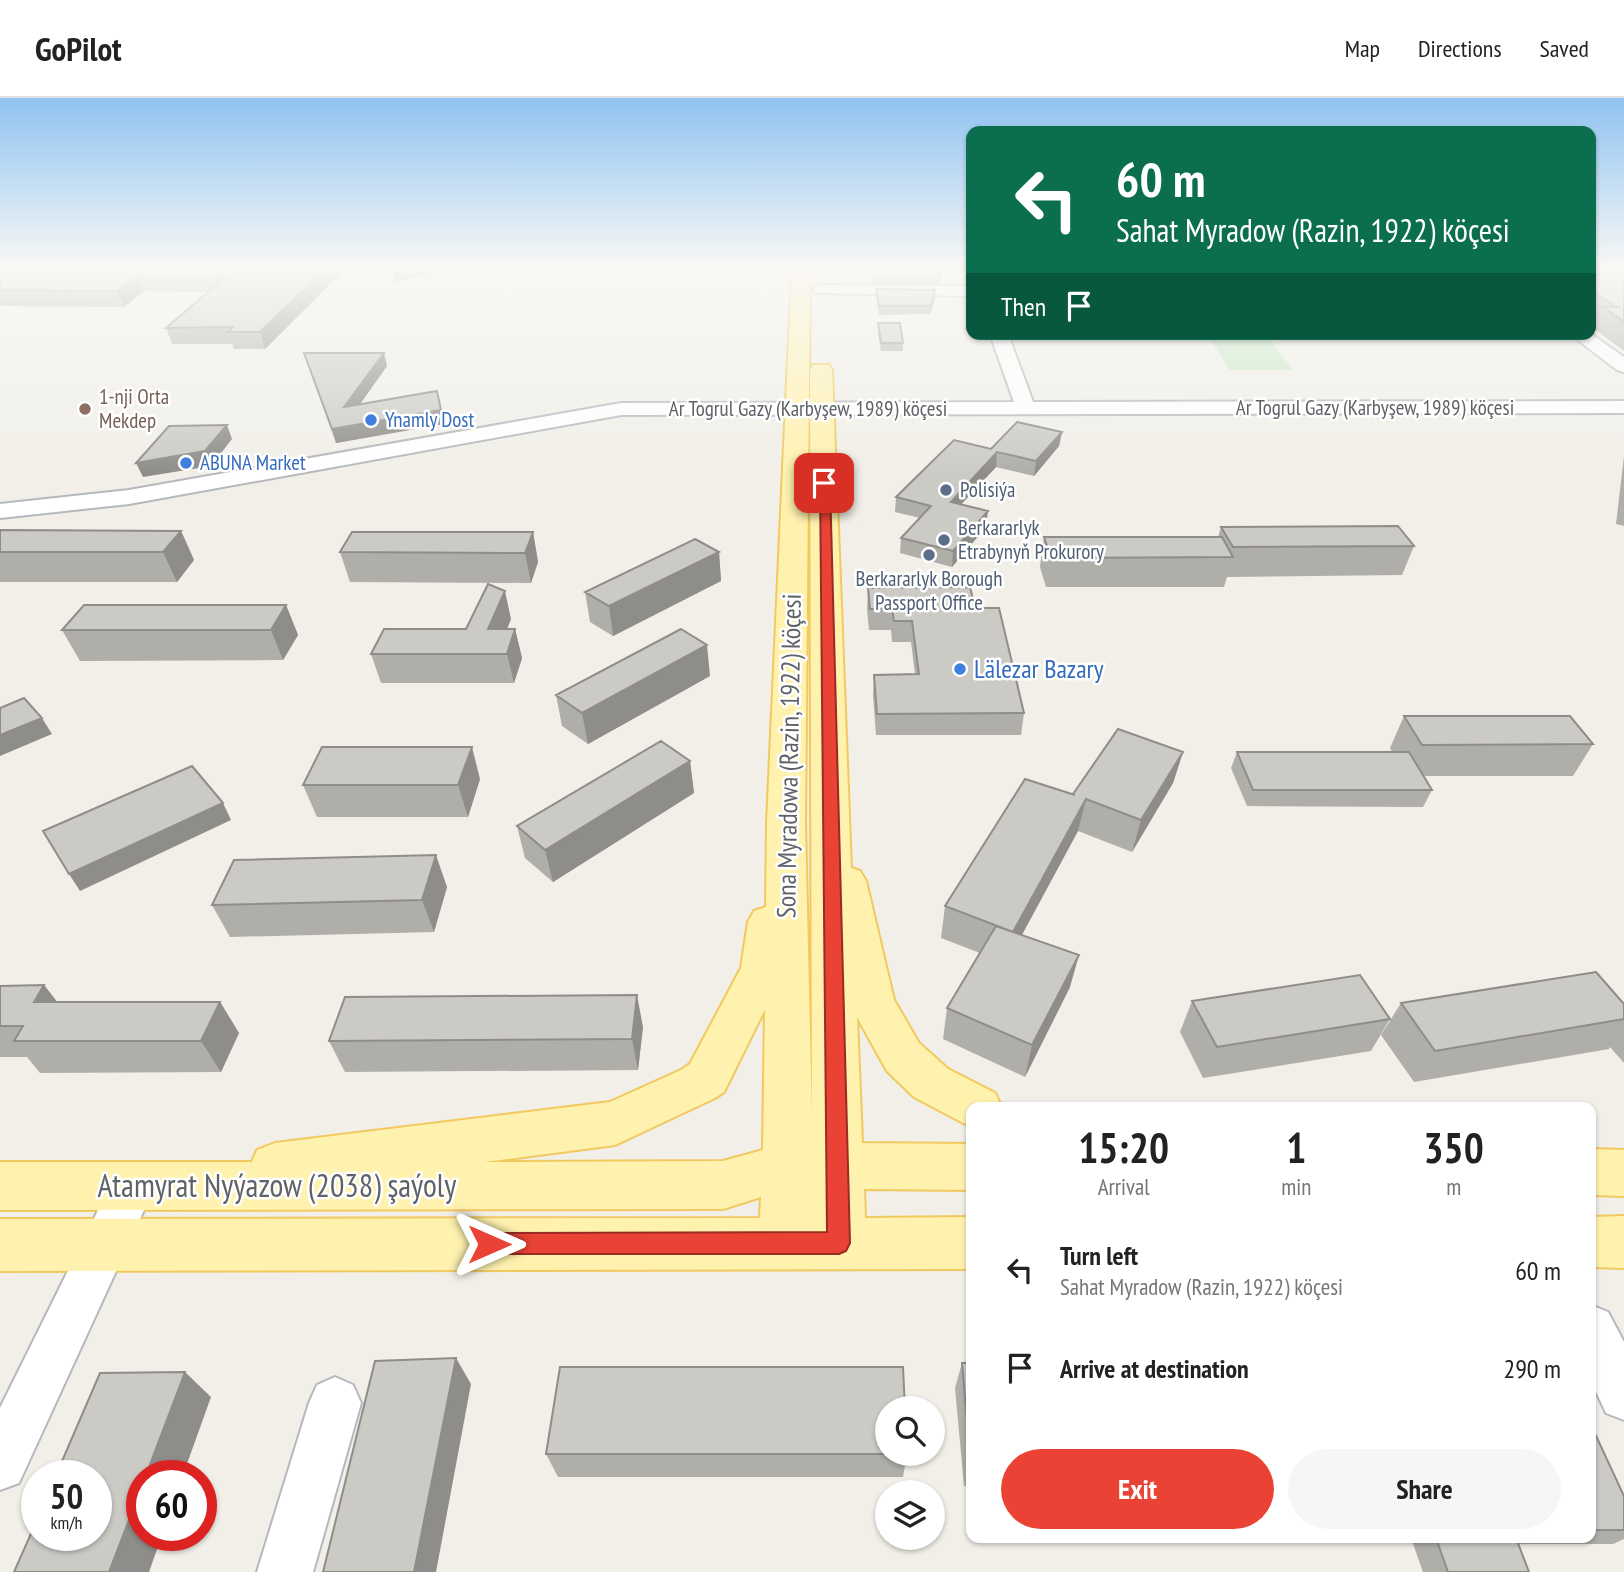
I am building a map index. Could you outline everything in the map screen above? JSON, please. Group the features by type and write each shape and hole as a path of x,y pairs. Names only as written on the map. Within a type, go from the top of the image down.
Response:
{"main road":[{"name":"Sona Myradowa (Razin, 1922) köçesi","path":"785,1243 808,824 808,409 812,338"},
{"path":"808,824 852,899 872,1003 902,1057 931,1083 967,1102"},
{"path":"808,824 837,1166 839,1243"},
{"path":"133,1186 615,1123 698,1084 707,1077 763,968 808,824"},
{"name":"Atamyrat Nyýazow (2038) şaýoly","path":"0,1186 723,1185 788,1166 966,1167"},
{"path":"1596,1172 1624,1172"},
{"path":"1596,1242 1624,1242"},
{"name":"Atamyrat Nyýazow (2038) şaýoly","path":"0,1245 966,1243"}],"street":[{"path":"1001,340 1026,409"},
{"path":"1587,340 1624,366"},
{"name":"Ar Togrul Gazy (Karbyşew, 1989) köçesi","path":"0,511 129,497 621,409 1624,407"},
{"path":"0,1464 133,1186"},
{"path":"1596,1339 1624,1395"},
{"path":"285,1572 335,1403"}],"green space":[{"path":"1211,340 1270,340 1293,370 1230,370"}],"building":[{"path":"880,338 902,338 903,343 881,343"},
{"path":"304,353 384,353 344,407 437,391 441,410 332,429"},
{"path":"1017,422 1062,432 1036,461 997,452 951,502 988,511 953,551 901,538 931,506 896,497 954,440 991,449"},
{"path":"227,425 205,451 136,463 169,426"},
{"path":"1398,526 1414,546 1233,547 1221,527"},
{"path":"0,530 181,531 163,552 0,552"},
{"path":"352,532 533,532 525,553 340,552"},
{"path":"1044,537 1222,537 1233,557 1051,558"},
{"path":"695,539 719,552 609,606 585,592"},
{"path":"488,584 505,591 488,629 515,629 507,654 371,654 384,629 466,629"},
{"name":"Lälezar Bazary","path":"970,587 975,608 999,608 1024,713 877,714 874,675 919,674 912,621 894,621 892,609 870,609 868,588"},
{"path":"84,605 286,605 271,630 62,630"},
{"path":"681,629 707,645 582,713 556,695"},
{"path":"24,698 42,718 0,735 0,708"},
{"path":"1404,716 1570,716 1593,744 1422,745"},
{"path":"1118,729 1183,752 1141,820 1086,799 1013,932 945,906 1025,779 1075,795 1073,794"},
{"path":"661,741 690,761 545,850 517,826"},
{"path":"322,747 472,747 458,785 303,785"},
{"path":"1237,752 1409,752 1432,790 1253,790"},
{"path":"192,766 223,803 69,874 43,831"},
{"path":"436,855 422,900 212,905 234,860"},
{"path":"996,926 1079,955 1032,1045 947,1008"},
{"path":"1596,972 1624,1004 1624,1019 1435,1051 1401,1003"},
{"path":"1360,975 1390,1019 1217,1047 1192,1001"},
{"path":"44,985 34,1002 220,1002 201,1041 14,1041 23,1026 0,1026 0,986"},
{"path":"637,995 632,1039 329,1041 345,997"},
{"path":"456,1358 414,1572 323,1572 375,1361"},
{"path":"962,1363 966,1363 966,1408"},
{"path":"560,1367 903,1367 904,1396 875,1396 875,1454 546,1454"},
{"path":"185,1372 152,1460 126,1460 126,1528 109,1572 14,1572 23,1551 112,1551 112,1460 62,1460 100,1373"},
{"path":"1596,1436 1624,1496 1624,1530 1596,1530"},
{"path":"1438,1543 1518,1543 1529,1572 1448,1572"}],"place":[{"name":"1-nji Orta Mekdep","path":"85,409"},
{"name":"Ynamly Dost","path":"371,420"},
{"name":"ABUNA Market","path":"186,463"},
{"name":"Polisiýa","path":"946,490"},
{"name":"Berkararlyk Etrabynyň Prokurory","path":"944,540"},
{"name":"Berkararlyk Borough Passport Office","path":"929,555"},
{"name":"Lälezar Bazary","path":"960,669"}],"route":[{"path":"489,1244 839,1243 834,1106 824,483"}]}
